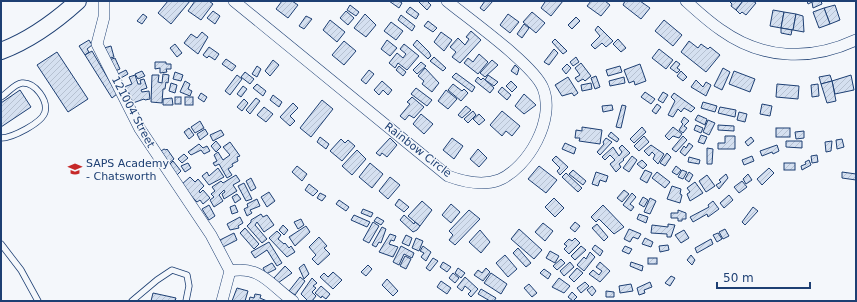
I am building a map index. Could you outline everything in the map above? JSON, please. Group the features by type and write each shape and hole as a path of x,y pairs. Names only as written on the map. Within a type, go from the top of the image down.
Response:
{"street":[{"path":"1,51 28,38 78,1"},
{"name":"121004 Street","path":"104,1 104,17 97,44 140,129 211,236 230,271"},
{"name":"Rainbow Circle","path":"234,1 448,176 471,182 490,182 499,180 514,170 538,138 546,115 544,89 538,78 525,65 447,1"},
{"path":"686,1 721,30 736,40 768,52 784,54 815,54 844,46 856,40"},
{"path":"222,301 230,271 240,269 253,271 265,278 293,301"}],"lane":[{"path":"1,97 16,86 26,84 36,89 42,97 45,109 42,118 12,136 1,138"},
{"path":"1,244 21,270 38,301"},
{"path":"132,301 157,280 172,270 187,275 189,286 186,301"}],"building":[{"path":"168,1 190,1 171,24 158,13"},
{"path":"195,1 209,1 213,4 201,20 188,11"},
{"path":"282,1 292,1 298,5 288,18 276,9"},
{"path":"389,1 399,1 402,3 399,8"},
{"path":"418,1 427,1 431,5 427,10"},
{"path":"485,1 493,1 484,11 480,8"},
{"path":"544,1 563,1 551,16 541,8 545,2"},
{"path":"591,1 605,1 610,5 601,16 587,6"},
{"path":"625,1 640,1 650,8 641,19 623,5"},
{"path":"729,1 743,1 736,10 731,6 732,4"},
{"path":"743,1 753,1 756,3 746,15 742,12 740,14 736,10"},
{"path":"807,1 821,1 822,4 813,8 812,2 808,4"},
{"path":"350,5 359,12 356,16 347,10"},
{"path":"835,5 840,20 830,24 824,8"},
{"path":"410,7 419,14 416,19 406,12"},
{"path":"824,8 830,24 819,28 813,12"},
{"path":"773,10 784,12 781,28 770,26"},
{"path":"213,11 220,16 215,24 207,18"},
{"path":"346,11 354,18 348,25 340,18"},
{"path":"532,12 545,23 536,33 523,22"},
{"path":"784,12 796,14 793,30 781,28"},
{"path":"143,14 147,17 142,24 137,21"},
{"path":"365,14 376,25 366,37 354,28"},
{"path":"508,14 519,22 510,33 500,25"},
{"path":"796,14 803,16 804,32 793,30"},
{"path":"401,15 415,26 412,31 398,20"},
{"path":"306,16 312,19 304,29 299,26"},
{"path":"576,17 580,21 572,29 568,25"},
{"path":"330,20 345,32 337,42 323,30"},
{"path":"664,20 682,35 673,46 655,31"},
{"path":"428,21 437,28 433,32 424,26"},
{"path":"391,22 403,31 396,40 384,31"},
{"path":"524,24 529,28 522,38 517,34"},
{"path":"598,26 613,41 606,47 602,43 595,49 591,45 600,36 595,30"},
{"path":"781,28 792,30 791,35 781,33"},
{"path":"471,31 481,40 460,63 452,57 456,52 450,47 458,38 465,45 469,39 466,37"},
{"path":"202,32 208,37 198,54 184,43 191,34 197,38"},
{"path":"441,32 452,40 444,51 434,42"},
{"path":"555,39 567,51 563,54 552,42"},
{"path":"618,39 626,48 621,52 613,44"},
{"path":"89,40 92,45 87,49 89,52 85,55 79,46"},
{"path":"387,40 397,48 390,56 381,49"},
{"path":"417,40 429,52 431,56 428,59 413,45"},
{"path":"344,41 356,51 344,65 332,55"},
{"path":"689,41 698,48 701,44 708,49 710,47 720,55 706,72 681,52"},
{"path":"175,44 182,53 177,57 170,48"},
{"path":"404,44 419,56 407,70 398,63 395,68 389,63 397,53 403,58 406,54 400,49"},
{"path":"111,46 114,57 107,59 104,48"},
{"path":"209,47 219,54 215,60 209,56 207,58 203,55"},
{"path":"554,49 558,53 549,65 544,62"},
{"path":"659,49 673,60 666,69 652,58"},
{"path":"92,51 117,94 112,98 85,55"},
{"path":"57,52 88,99 68,112 37,65"},
{"path":"479,54 488,62 478,74 464,63 468,58 473,62"},
{"path":"434,57 446,68 443,71 430,61"},
{"path":"576,57 579,62 573,66 570,62"},
{"path":"115,58 120,69 113,72 109,60"},
{"path":"226,59 236,66 232,71 222,64"},
{"path":"273,60 279,65 270,76 265,71"},
{"path":"492,60 498,65 485,77 480,73"},
{"path":"676,61 680,64 677,68 680,70 677,73 670,68"},
{"path":"155,62 166,62 166,64 171,64 171,69 166,69 167,72 160,73 160,68 155,69"},
{"path":"421,62 426,66 417,74 413,70"},
{"path":"581,63 591,76 585,81 583,79 578,82 575,78 580,75 575,68"},
{"path":"567,64 571,68 566,74 562,69"},
{"path":"640,64 646,81 635,85 634,81 629,83 624,70"},
{"path":"515,65 519,69 517,75 511,71"},
{"path":"257,66 261,69 257,77 252,74"},
{"path":"399,66 406,72 403,76 396,70"},
{"path":"620,66 622,72 608,76 606,70"},
{"path":"425,68 439,83 432,92 422,84 424,81 418,76"},
{"path":"723,68 730,72 722,90 714,86"},
{"path":"126,70 128,74 119,79 116,75"},
{"path":"369,70 374,74 366,84 361,80"},
{"path":"142,71 145,76 138,79 135,74"},
{"path":"681,71 687,77 683,81 677,76"},
{"path":"734,71 755,79 750,92 729,84"},
{"path":"175,72 183,75 181,81 173,79"},
{"path":"245,72 254,79 250,84 241,77"},
{"path":"456,73 475,87 472,92 452,77"},
{"path":"163,74 169,75 168,83 166,82 165,89 163,89 162,103 151,102 152,75 159,75 158,82 162,83"},
{"path":"135,75 138,84 141,84 140,80 144,79 147,88 141,90 142,92 149,91 150,99 144,99 133,103 129,93 127,94 124,87 132,84 129,77"},
{"path":"237,75 242,79 230,95 225,91"},
{"path":"488,75 498,82 494,86 485,80"},
{"path":"830,75 832,81 821,84 819,77"},
{"path":"851,75 854,90 835,94 832,81"},
{"path":"596,76 600,87 595,89 591,78"},
{"path":"478,77 481,80 483,78 494,88 490,93 475,81"},
{"path":"568,77 578,93 574,96 572,93 562,96 555,85"},
{"path":"624,77 625,83 610,86 609,81"},
{"path":"696,80 703,87 706,82 711,85 706,96 691,87"},
{"path":"185,81 190,84 188,89 192,91 190,96 180,92"},
{"path":"382,81 392,90 388,95 383,90 379,95 374,90"},
{"path":"511,81 517,87 512,92 506,86"},
{"path":"832,81 836,101 827,103 821,84"},
{"path":"171,83 177,85 175,93 169,91"},
{"path":"591,83 592,89 582,91 581,85"},
{"path":"257,84 266,91 263,96 253,88"},
{"path":"453,84 462,91 464,89 468,93 461,101 448,90"},
{"path":"777,84 799,86 798,99 776,97"},
{"path":"818,84 819,96 812,97 811,85"},
{"path":"243,86 247,89 241,97 237,94"},
{"path":"502,87 511,95 507,100 498,92"},
{"path":"416,88 432,100 427,106 411,94"},
{"path":"20,90 31,107 1,127 1,103"},
{"path":"446,90 457,99 448,109 438,101"},
{"path":"645,92 655,99 651,104 641,97"},
{"path":"663,92 668,95 663,103 658,100"},
{"path":"201,93 207,97 204,102 198,98"},
{"path":"674,93 695,108 691,112 684,108 681,112 678,109 673,117 668,115 675,101 671,97"},
{"path":"524,94 536,105 524,114 515,106"},
{"path":"273,95 282,102 279,107 270,100"},
{"path":"175,97 181,97 181,104 175,104"},
{"path":"185,97 193,97 193,105 185,105"},
{"path":"412,97 424,107 414,118 409,115 405,120 400,116 410,104 407,102"},
{"path":"172,98 173,105 163,105 163,99"},
{"path":"256,98 260,101 250,114 246,110"},
{"path":"244,99 248,103 242,111 237,107"},
{"path":"322,100 333,109 311,137 300,128"},
{"path":"703,102 717,106 715,112 701,108"},
{"path":"293,103 298,108 290,116 295,121 290,126 280,117"},
{"path":"657,104 661,107 656,114 652,111"},
{"path":"762,104 772,106 770,116 760,114"},
{"path":"612,105 613,110 603,112 602,106"},
{"path":"622,105 626,106 621,128 616,127"},
{"path":"466,106 471,110 462,118 458,115"},
{"path":"264,107 273,114 266,122 257,115"},
{"path":"720,107 736,110 735,117 718,113"},
{"path":"473,111 476,115 468,123 464,119"},
{"path":"502,111 520,126 512,136 506,131 502,136 490,125"},
{"path":"739,112 747,114 745,122 737,120"},
{"path":"421,114 433,124 424,134 413,124"},
{"path":"479,114 485,120 479,125 473,119"},
{"path":"698,115 707,119 705,125 695,120"},
{"path":"684,117 689,121 684,126 687,128 683,133 679,130 683,124 681,122"},
{"path":"708,120 715,123 709,135 703,132"},
{"path":"200,121 204,128 195,133 191,127"},
{"path":"696,125 703,128 701,133 694,130"},
{"path":"718,125 734,126 734,131 718,130"},
{"path":"582,127 602,130 600,144 579,141 580,138 575,138 576,130 582,131"},
{"path":"642,127 646,132 634,143 630,139"},
{"path":"673,127 682,134 679,138 673,136 669,140 665,136"},
{"path":"189,128 194,135 189,139 184,132"},
{"path":"776,128 790,128 790,137 776,137"},
{"path":"205,129 208,134 200,140 197,134"},
{"path":"221,130 224,135 213,141 210,135"},
{"path":"804,131 804,138 796,139 795,132"},
{"path":"611,132 619,139 617,142 608,136"},
{"path":"701,135 707,137 704,144 698,142"},
{"path":"644,136 649,142 639,151 634,146"},
{"path":"683,136 687,140 676,152 672,149"},
{"path":"725,136 735,136 735,149 718,149 718,143 725,143"},
{"path":"320,137 329,144 326,149 317,142"},
{"path":"751,137 754,141 748,146 745,142"},
{"path":"390,138 397,145 387,157 382,153 380,156 376,153"},
{"path":"452,138 463,146 454,159 443,150"},
{"path":"606,138 612,142 600,155 597,152 604,144 603,142"},
{"path":"341,139 345,143 348,140 355,146 342,161 330,151"},
{"path":"842,139 844,147 837,149 836,140"},
{"path":"216,141 221,147 216,152 211,146"},
{"path":"786,141 802,141 802,148 786,147"},
{"path":"832,141 831,151 826,152 825,142"},
{"path":"230,142 240,156 237,157 238,161 232,164 233,166 228,169 232,175 227,178 219,164 215,166 213,163 217,161 214,155 218,152 223,160 230,155 223,147"},
{"path":"565,143 576,148 574,154 562,149"},
{"path":"689,143 693,146 685,156 680,152 684,146 686,148"},
{"path":"199,144 203,148 207,146 210,151 204,154 201,150 191,155 188,152"},
{"path":"622,145 630,153 619,164 621,167 616,172 610,164 615,160 610,155 605,160 602,157 613,147 619,156 622,152 619,148"},
{"path":"651,145 664,154 658,164 653,159 655,155 652,152 649,156 644,151"},
{"path":"777,145 779,151 762,156 760,151"},
{"path":"707,148 713,149 712,164 707,164"},
{"path":"167,149 174,159 169,163 161,151"},
{"path":"478,149 487,158 479,167 470,159"},
{"path":"357,150 366,159 352,175 342,166"},
{"path":"667,153 671,157 665,166 660,163"},
{"path":"184,154 188,158 182,163 178,159"},
{"path":"817,155 818,162 812,163 811,156"},
{"path":"556,156 568,167 560,175 557,171 560,168 552,160"},
{"path":"632,156 637,160 629,172 623,168"},
{"path":"752,156 754,161 744,165 742,160"},
{"path":"689,157 700,160 699,164 688,162"},
{"path":"642,160 647,165 643,169 637,164"},
{"path":"809,160 811,165 802,170 801,166 806,164 805,162"},
{"path":"173,161 181,171 177,175 168,166"},
{"path":"188,163 191,168 185,172 181,166"},
{"path":"370,163 383,174 372,188 359,177"},
{"path":"784,163 795,163 795,170 784,170"},
{"path":"297,166 307,174 302,181 292,172"},
{"path":"539,166 557,180 546,193 528,179"},
{"path":"676,166 681,170 677,175 672,172"},
{"path":"218,168 224,177 209,185 202,176 207,172 209,176"},
{"path":"769,168 774,173 762,185 757,179"},
{"path":"573,170 586,181 583,185 569,174"},
{"path":"645,170 652,173 647,183 640,179"},
{"path":"682,170 687,172 683,179 678,177"},
{"path":"596,172 608,176 606,182 600,180 598,186 592,184"},
{"path":"657,172 670,182 665,188 652,178"},
{"path":"689,172 693,175 689,182 685,179"},
{"path":"842,172 856,174 856,180 842,178"},
{"path":"566,173 582,188 578,192 562,177"},
{"path":"726,174 728,178 719,189 716,185 721,182 719,180"},
{"path":"748,174 752,180 746,184 743,179"},
{"path":"236,175 240,181 233,185 237,191 224,199 222,194 225,192 224,190 219,195 223,201 214,207 210,200 214,197 211,194 215,191 212,187 221,181 223,183"},
{"path":"707,175 715,186 706,192 699,181"},
{"path":"190,177 195,182 198,179 204,186 199,191 200,193 203,190 210,198 203,204 200,200 197,202 181,185"},
{"path":"390,177 400,185 388,199 379,191"},
{"path":"251,178 256,188 251,191 246,181"},
{"path":"742,181 747,187 739,193 734,187"},
{"path":"695,182 703,193 690,201 687,194 690,192 687,188"},
{"path":"244,183 252,199 246,201 238,186"},
{"path":"309,184 318,191 313,196 305,190"},
{"path":"672,186 681,189 680,194 682,195 680,203 667,199"},
{"path":"624,190 629,194 622,202 617,198"},
{"path":"269,192 275,201 267,207 261,197"},
{"path":"320,193 326,196 322,201 317,198"},
{"path":"632,193 636,197 630,204 634,207 631,211 623,205"},
{"path":"237,194 241,199 235,203 232,197"},
{"path":"729,195 733,200 724,208 720,203"},
{"path":"643,197 648,200 644,207 639,204"},
{"path":"554,198 564,208 555,217 545,207"},
{"path":"650,198 656,201 650,214 644,212"},
{"path":"257,199 260,206 250,210 252,213 247,216 244,209 248,207 247,204"},
{"path":"399,199 409,207 404,212 395,205"},
{"path":"339,200 349,207 346,211 336,204"},
{"path":"422,201 432,210 420,226 408,216"},
{"path":"713,201 719,209 708,217 707,214 693,222 690,217 709,207 708,205"},
{"path":"451,204 460,212 451,223 442,215"},
{"path":"209,205 215,216 209,220 202,209"},
{"path":"235,205 238,212 232,214 230,207"},
{"path":"603,205 624,227 614,234 599,219 596,222 591,217"},
{"path":"753,207 758,211 745,225 742,222"},
{"path":"363,209 373,213 371,217 361,213"},
{"path":"469,210 480,219 455,245 449,240 453,235 449,231"},
{"path":"678,210 686,213 686,219 678,221 678,218 671,218 671,213 678,213"},
{"path":"261,214 263,217 267,215 274,225 264,232 257,222 255,225 267,239 262,243 247,226 251,220"},
{"path":"639,214 648,217 646,223 637,219"},
{"path":"354,215 370,222 367,227 351,220"},
{"path":"404,215 414,224 415,222 420,226 417,230 413,232 400,220"},
{"path":"240,217 243,223 238,226 239,228 230,230 227,224"},
{"path":"377,217 384,221 381,225 374,221"},
{"path":"301,219 304,225 298,229 294,222"},
{"path":"373,222 379,226 369,243 363,240"},
{"path":"575,222 580,226 575,232 570,228"},
{"path":"543,223 553,231 545,241 535,232"},
{"path":"597,224 608,237 604,241 592,228"},
{"path":"668,224 675,225 671,237 667,237 667,234 651,233 652,225 668,227"},
{"path":"283,225 288,230 284,235 279,230"},
{"path":"306,226 310,232 295,246 289,237"},
{"path":"382,227 386,229 381,243 379,242 376,247 372,245"},
{"path":"245,228 259,244 254,249 240,233"},
{"path":"519,229 542,250 534,259 511,239"},
{"path":"629,229 641,234 638,239 633,237 630,242 624,239"},
{"path":"725,229 729,236 723,239 719,232"},
{"path":"480,230 490,242 481,253 469,242"},
{"path":"684,230 689,238 681,243 675,235"},
{"path":"277,231 281,235 278,239 284,244 285,243 289,248 291,246 295,252 287,257 269,238"},
{"path":"234,233 237,240 223,247 220,240"},
{"path":"718,233 722,239 717,242 713,235"},
{"path":"390,234 396,236 394,241 391,240 389,244 398,247 393,257 379,252"},
{"path":"406,235 412,238 409,246 402,243"},
{"path":"319,237 327,246 324,248 330,254 318,265 312,259 316,255 309,247"},
{"path":"416,238 423,241 419,251 412,248"},
{"path":"575,238 580,243 569,254 564,249 567,246 564,244 569,239 572,241"},
{"path":"645,238 653,242 651,247 642,244"},
{"path":"711,239 713,244 697,253 695,248"},
{"path":"269,242 282,263 277,266 267,250 255,258 251,252"},
{"path":"595,245 603,251 600,256 592,249"},
{"path":"668,245 669,250 660,252 659,246"},
{"path":"401,246 414,253 412,258 404,254 399,265 393,262"},
{"path":"423,246 431,252 426,261 421,257 424,253 420,251"},
{"path":"581,246 586,250 575,260 571,256"},
{"path":"625,246 632,249 629,254 622,251"},
{"path":"518,248 531,263 526,267 513,253"},
{"path":"550,251 559,256 555,263 546,258"},
{"path":"590,252 595,257 584,271 577,265 584,257 586,259"},
{"path":"505,255 517,269 508,277 496,263"},
{"path":"691,255 695,260 692,265 687,260"},
{"path":"405,256 411,259 406,269 400,266"},
{"path":"433,258 438,261 430,271 426,268"},
{"path":"648,258 657,258 657,264 648,264"},
{"path":"561,259 565,263 557,270 553,266"},
{"path":"443,262 451,267 447,272 440,267"},
{"path":"570,262 574,267 564,276 560,271"},
{"path":"600,262 610,271 600,282 589,274 593,270 599,275 602,271 596,267"},
{"path":"631,262 643,266 642,271 630,266"},
{"path":"272,263 276,269 266,274 263,268"},
{"path":"304,264 309,274 304,279 299,268"},
{"path":"368,265 372,269 366,276 361,272"},
{"path":"285,266 292,273 278,283 274,278"},
{"path":"458,268 465,273 461,278 455,273"},
{"path":"486,268 490,272 483,281 474,275 478,270 482,273"},
{"path":"577,268 583,273 574,282 569,277"},
{"path":"544,269 551,274 548,279 540,273"},
{"path":"333,272 342,280 333,289 320,277 324,273 328,277"},
{"path":"453,273 459,278 455,283 449,278"},
{"path":"491,273 507,284 501,294 484,283"},
{"path":"671,276 675,278 670,286 665,283"},
{"path":"300,277 305,281 295,295 289,291"},
{"path":"465,277 478,289 471,297 468,294 471,291 465,286 462,291 457,287"},
{"path":"312,278 317,283 313,286 316,288 312,292 316,296 312,301 308,301 301,294"},
{"path":"559,278 570,286 564,293 552,287"},
{"path":"387,279 398,291 393,296 382,285"},
{"path":"441,281 451,288 447,294 437,287"},
{"path":"585,282 589,286 581,293 577,288"},
{"path":"650,282 652,287 644,290 645,293 639,295 637,288"},
{"path":"529,284 537,293 532,297 524,288"},
{"path":"631,284 633,291 620,293 619,286"},
{"path":"321,286 330,294 326,299 322,296 321,298 315,293"},
{"path":"592,286 596,291 592,296 587,290"},
{"path":"237,288 248,291 245,301 232,301"},
{"path":"481,289 496,298 494,301 490,301 478,294"},
{"path":"606,291 614,292 614,297 606,297"},
{"path":"572,292 577,297 573,301 568,297"},
{"path":"153,293 176,298 175,301 151,301"},
{"path":"255,294 261,295 260,298 267,301 249,301 250,297 254,298"}],"place":[{"name":"SAPS Academy - Chatsworth","path":"75,169"}]}
